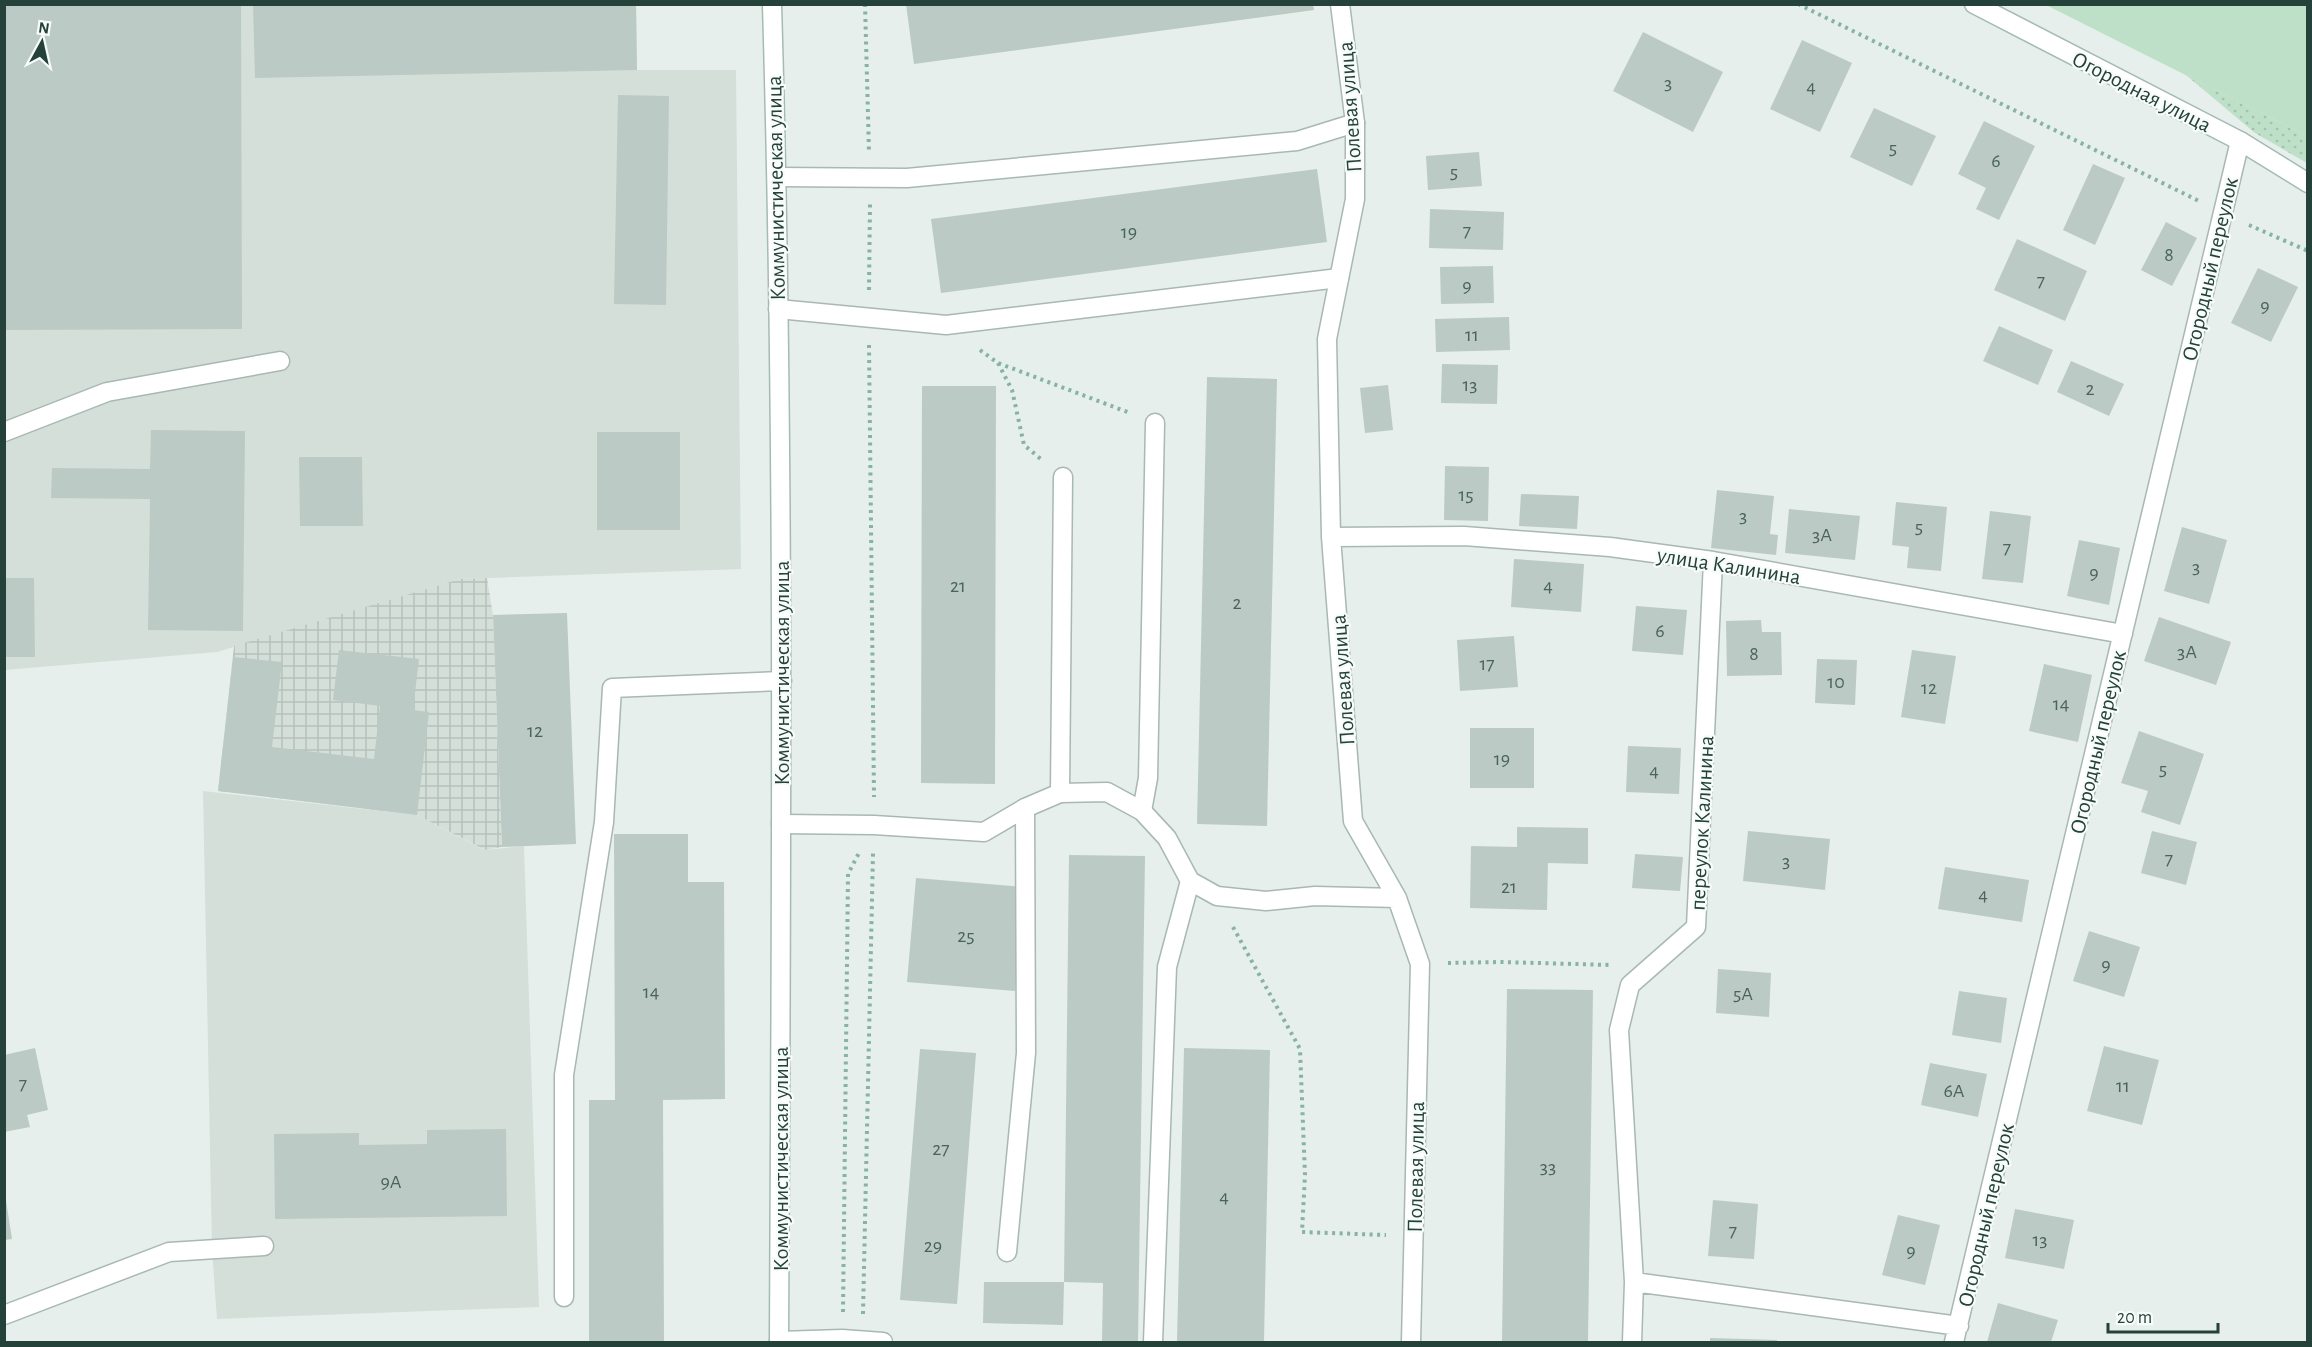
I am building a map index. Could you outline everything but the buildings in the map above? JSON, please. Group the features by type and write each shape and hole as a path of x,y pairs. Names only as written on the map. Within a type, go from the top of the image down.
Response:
{"street":[{"name":"Коммунистическая улица","path":"772,4 777,177 782,681 779,1342"},
{"name":"Полевая улица","path":"1340,4 1355,123 1355,199 1327,339 1331,537 1353,821 1397,898 1420,964 1411,1342"},
{"name":"Огородная улица","path":"1974,4 2240,141 2307,183"},
{"path":"777,177 907,178 1296,141 1355,123"},
{"name":"Огородный переулок","path":"1957,1334 2240,141"},
{"path":"778,309 945,325 1339,278"},
{"path":"4,432 107,392 280,361"},
{"path":"1142,812 1148,778 1155,423"},
{"path":"1060,793 1063,477"},
{"name":"улица Калинина","path":"1331,537 1464,536 1610,548 1713,561 2123,634"},
{"name":"переулок Калинина","path":"1630,985 1696,927 1713,561"},
{"path":"564,1297 564,1075 604,822 612,688 782,681"},
{"path":"781,824 874,825 984,832 1025,808 1060,793 1107,792 1142,812 1167,838 1190,881 1216,896 1266,901 1315,896 1397,898"},
{"path":"1007,1252 1026,1053 1025,808"},
{"path":"1153,1342 1167,967 1190,881"},
{"path":"1630,985 1619,1030 1634,1282 1632,1342"},
{"path":"4,1315 169,1252 264,1246"},
{"path":"1634,1282 1957,1334"},
{"path":"779,1342 842,1339 883,1342"}],"path":[{"path":"842,1339 863,1315 874,825 869,316 870,178 865,4"},
{"path":"1798,4 2223,213 2307,251"},
{"path":"945,325 998,363 1155,423"},
{"path":"998,363 1012,390 1024,445 1063,477"},
{"path":"842,1339 848,874 874,825"},
{"path":"1216,896 1300,1049 1305,1175 1302,1232 1414,1236"},
{"path":"1420,964 1500,962 1611,964 1630,985"}],"shaded area":[{"path":"5,5 636,5 637,70 736,70 741,569 460,579 217,652 5,670"},
{"path":"487,578 493,615 502,847 485,850 417,815 218,791 234,646 460,579"},
{"path":"203,791 417,815 484,850 524,846 539,1307 217,1319 212,1250"}],"green space":[{"path":"2046,5 2307,5 2307,136"},
{"path":"2186,75 2307,136 2307,163 2255,133"}]}
